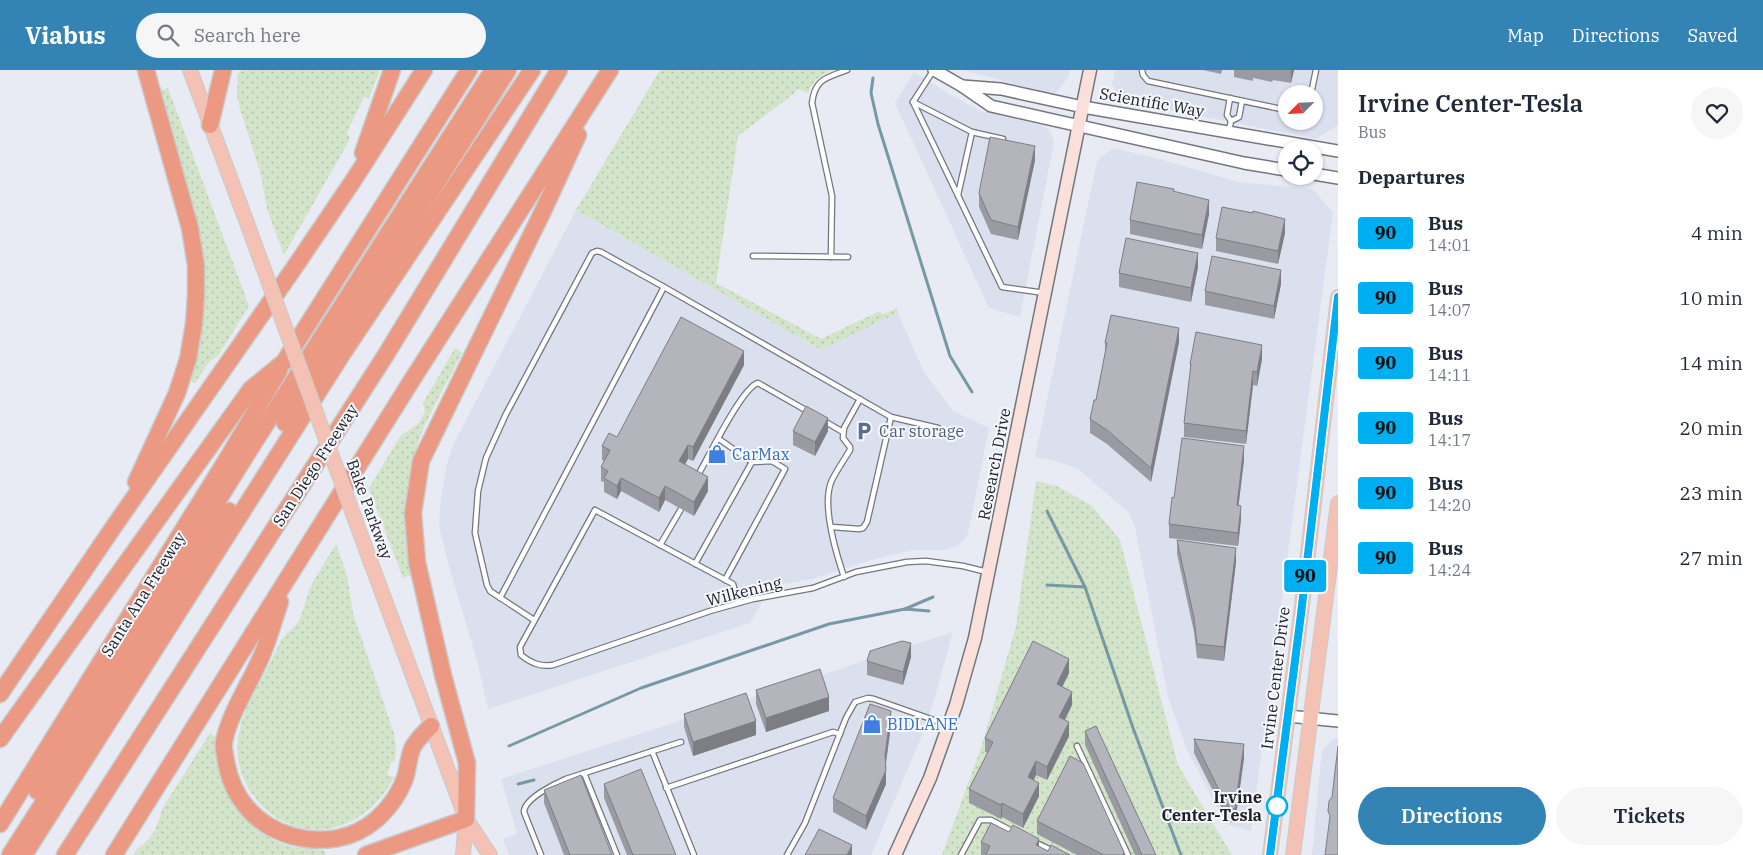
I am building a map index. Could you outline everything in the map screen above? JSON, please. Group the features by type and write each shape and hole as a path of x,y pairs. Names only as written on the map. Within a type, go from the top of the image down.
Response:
{"highway":[{"path":"117,522 177,393 188,359 194,324 196,296 196,265 190,228 146,70"},
{"path":"210,125 223,70"},
{"path":"353,181 392,70"},
{"path":"0,694 292,271 353,181 424,70"},
{"path":"0,738 251,389 284,362 470,70"},
{"path":"0,851 235,474 493,70"},
{"path":"24,855 508,70"},
{"path":"10,855 532,70"},
{"name":"San Diego Freeway","path":"65,855 387,353 559,70"},
{"path":"114,855 606,75"},
{"path":"366,855 466,819 467,763 443,675 417,562 413,513 416,485 425,452 544,209 606,75"},
{"name":"Santa Ana Freeway","path":"0,824 224,464 284,362"},
{"path":"291,572 262,655 231,722 224,745 229,775 235,790 249,810 264,824 282,833 305,839 324,841 342,838 360,830 377,819 398,794 406,776 412,747 431,726"}],"main road":[{"name":"Bake Parkway","path":"190,70 248,223 466,819 490,855"},
{"name":"Research Drive","path":"898,854 930,778 949,725 975,638 1090,70"},
{"name":"Irvine Center Drive","path":"1270,855 1338,297"},
{"path":"1293,855 1338,503"},
{"name":"Bake Parkway","path":"463,855 466,819"}],"street":[{"name":"Scientific Way","path":"939,71 991,106 1244,163 1278,169"},
{"name":"Scientific Way","path":"962,86 1001,89 1082,107 1230,127 1338,150"},
{"path":"1323,176 1338,178"},
{"path":"1288,716 1338,721"}],"lane":[{"path":"831,257 832,196 812,103 814,89 821,80 847,70"},
{"path":"1142,70 1143,75 1148,81 1278,108"},
{"path":"1313,85 1316,70"},
{"path":"913,102 939,71"},
{"path":"1230,98 1227,114 1230,127"},
{"path":"1230,127 1239,117 1242,100"},
{"path":"913,102 972,132 1008,141"},
{"path":"913,102 1002,287 1045,293"},
{"path":"958,195 972,132"},
{"path":"738,603 733,584 595,510 534,620 490,591 487,586 474,533 478,491 486,458 506,414 592,253 596,251 601,252 891,417 938,428"},
{"path":"753,256 848,257"},
{"path":"500,598 664,287"},
{"path":"694,483 737,404 747,391 756,384 812,414"},
{"path":"844,577 834,547 828,493 831,481 850,447 844,440 844,428 860,400"},
{"path":"832,527 859,529 863,528 867,522 891,417"},
{"path":"820,419 843,432"},
{"path":"719,439 752,462 772,461 784,470 725,580"},
{"path":"695,564 752,462"},
{"path":"660,545 681,509"},
{"name":"Wilkening","path":"534,620 520,647 521,655 528,661 542,667 553,665 738,603 813,588 856,572 907,562 944,562 988,572"},
{"path":"788,855 805,823 851,707 855,702 868,698 949,725"},
{"path":"666,788 833,732 840,734"},
{"path":"541,855 524,812 527,802 554,784 681,742"},
{"path":"1077,746 1128,855"},
{"path":"652,752 694,855"},
{"path":"584,773 617,855"},
{"path":"961,855 980,820 991,820 1018,833"},
{"path":"1026,838 1062,855"}],"shaded area":[{"path":"964,70 1070,70 1068,78 1054,95"},
{"path":"1115,70 1338,70 1338,125 1316,139 1124,101 1112,85"},
{"path":"914,72 981,111 1044,126 1050,131 1054,142 1020,317 989,308 895,103"},
{"path":"1113,148 1156,158 1238,182 1313,189 1333,213 1251,831 1226,824 1187,750 1168,697 1135,527 1128,512 1077,468 1035,457 1097,161"},
{"name":"CarMax","path":"576,210 821,350 898,313 924,372 953,411 989,428 968,533 965,539 957,546 946,550 915,550 895,554 812,579 772,586 750,623 488,709 478,664 449,567 439,526 440,504 447,463 453,445"},
{"path":"953,632 935,697 921,738 871,855 509,855 503,839 517,834 501,779"},
{"path":"1335,738 1338,738 1338,855 1312,855 1321,759 1323,749"}],"green space":[{"path":"243,70 380,70 369,98 364,97 347,132 350,139 284,255 267,209 261,175 239,105 237,94 238,73"},
{"path":"660,70 833,70 818,78 812,84 808,93 798,89 738,136 716,283 821,339 880,311 882,315 897,308 898,313 821,350 576,210"},
{"path":"168,88 249,306 218,356 210,361 195,383 191,381 203,323 204,264 160,91"},
{"path":"455,348 462,353 425,425 413,462 409,480 406,518 406,537 411,575 403,578 369,488 401,435 417,425 425,413 423,403"},
{"path":"1036,481 1057,486 1092,506 1120,540 1178,765 1232,855 942,855 982,745 1016,626"},
{"path":"336,544 347,575 353,614 394,733 395,761 391,762 387,775 394,777 375,804 349,823 327,829 309,829 291,825 275,817 250,791 242,775 238,758 238,740 251,700 282,639 295,626 302,614 313,582"},
{"path":"210,733 217,738 218,756 226,790 244,818 257,830 272,839 293,847 324,850 326,855 133,855 154,832 162,809"}],"building":[{"path":"990,137 1035,146 1018,227 991,220 979,193"},
{"path":"1137,182 1174,189 1173,191 1209,200 1202,235 1130,220"},
{"path":"1222,207 1253,213 1253,211 1285,219 1278,251 1216,238"},
{"path":"1126,238 1198,253 1191,288 1119,273"},
{"path":"1212,256 1281,270 1274,306 1205,291"},
{"path":"1111,315 1179,328 1151,468 1107,430 1090,419 1094,400 1096,400"},
{"path":"681,317 744,351 693,447 688,445 679,461 708,477 694,502 665,486 659,498 621,478 617,486 604,478 608,471 601,467 610,450 602,446 609,433 617,437"},
{"path":"1196,332 1262,345 1257,372 1253,371 1246,431 1184,423 1190,364"},
{"path":"806,406 828,418 815,442 793,431"},
{"path":"1182,438 1244,446 1237,505 1241,506 1238,533 1169,524"},
{"path":"1177,540 1236,548 1224,647 1197,644 1194,618"},
{"path":"902,641 911,643 903,672 867,661 870,651"},
{"path":"1033,641 1069,659 1057,684 1072,692 1059,717 1069,722 1047,767 1036,761 1028,777 1039,783 1023,814 969,789 993,742 985,738"},
{"path":"820,669 829,697 766,718 756,690"},
{"path":"746,693 756,721 693,742 684,714"},
{"path":"870,704 891,711 885,755 886,770 866,816 833,798"},
{"path":"1096,726 1156,855 1142,855 1085,731"},
{"path":"1194,739 1244,744 1235,809 1230,808 1220,792"},
{"path":"1338,746 1338,855 1325,855 1330,816 1328,811 1329,801 1332,797"},
{"path":"1070,756 1083,763 1124,852 1123,855 1104,855 1037,821"},
{"path":"641,769 676,855 633,855 604,784"},
{"path":"581,775 612,855 570,855 544,790"},
{"path":"991,823 1009,832 1013,825 1039,839 1036,845 1048,851 1051,845 1070,855 988,855 986,854 990,846 981,842"},
{"path":"819,829 852,845 847,855 805,855"}],"waterway":[{"path":"873,78 871,93 878,124 950,356 972,392"},
{"path":"1047,511 1085,587 1133,728 1181,855"},
{"path":"1047,585 1085,587"},
{"path":"905,609 933,597"},
{"path":"509,746 641,688 829,624 905,609 929,611"},
{"path":"518,784 534,780"}],"bus line":[{"name":"90","path":"1270,855 1301,614 1338,297"}],"place":[{"name":"Car storage","path":"864,431"},
{"name":"CarMax","path":"717,454"},
{"name":"BIDLANE","path":"872,724"},
{"name":"Irvine Center-Tesla","path":"1277,806"}]}
